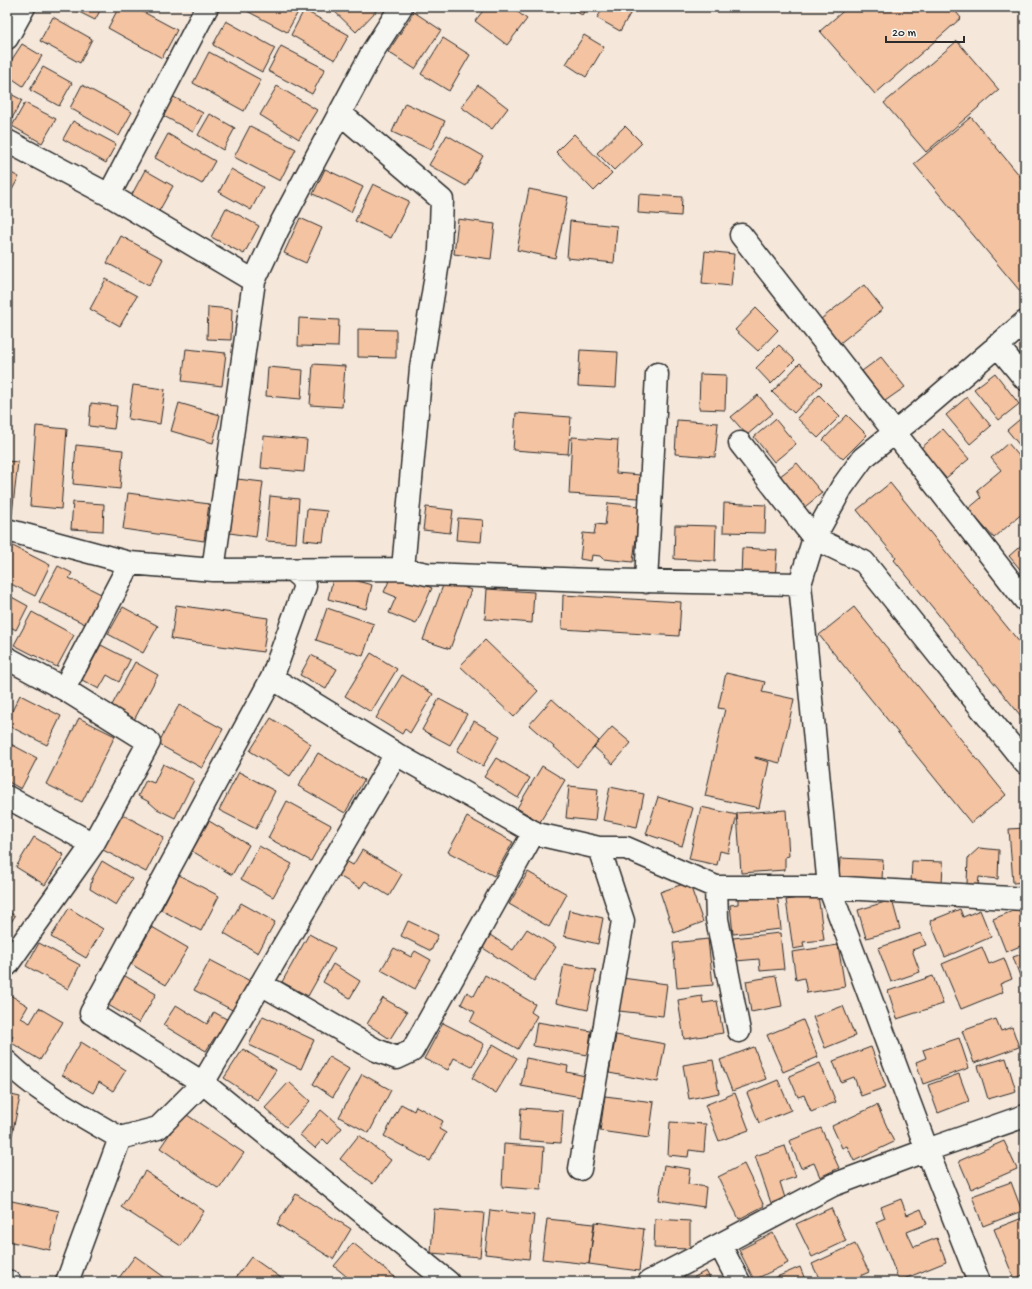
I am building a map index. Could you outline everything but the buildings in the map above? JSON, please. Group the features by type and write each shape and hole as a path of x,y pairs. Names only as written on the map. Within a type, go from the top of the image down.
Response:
{"street":[{"path":"7,38 24,7"},
{"path":"109,195 207,7"},
{"path":"213,570 254,281 278,229 373,51 400,7"},
{"path":"340,113 442,200 440,250 421,368 403,569"},
{"path":"7,141 109,195 254,281"},
{"path":"741,235 1025,600"},
{"path":"979,1282 927,1150 829,887 800,584 814,538 842,487 863,458 919,413 1025,322"},
{"path":"998,345 1025,379"},
{"path":"646,582 657,374"},
{"path":"740,443 814,538 864,562 1024,763"},
{"path":"7,530 130,563 213,570 403,569 427,574 646,582 800,584"},
{"path":"64,689 130,563"},
{"path":"292,570 302,578 305,586 272,678 91,1013 203,1083 448,1282"},
{"path":"7,658 64,689 148,742 94,844 7,965"},
{"path":"272,678 396,754 537,834 600,848 626,848 716,887 829,887 1025,899"},
{"path":"7,1062 20,1074 59,1102 120,1138 158,1128 203,1083 396,754"},
{"path":"7,797 94,844"},
{"path":"261,984 376,1050 397,1058 412,1051 534,832"},
{"path":"580,1169 623,921 600,848"},
{"path":"716,887 717,919 739,1031"},
{"path":"649,1282 833,1185 1025,1116"},
{"path":"67,1282 120,1138"},
{"path":"720,1245 739,1282"}]}
